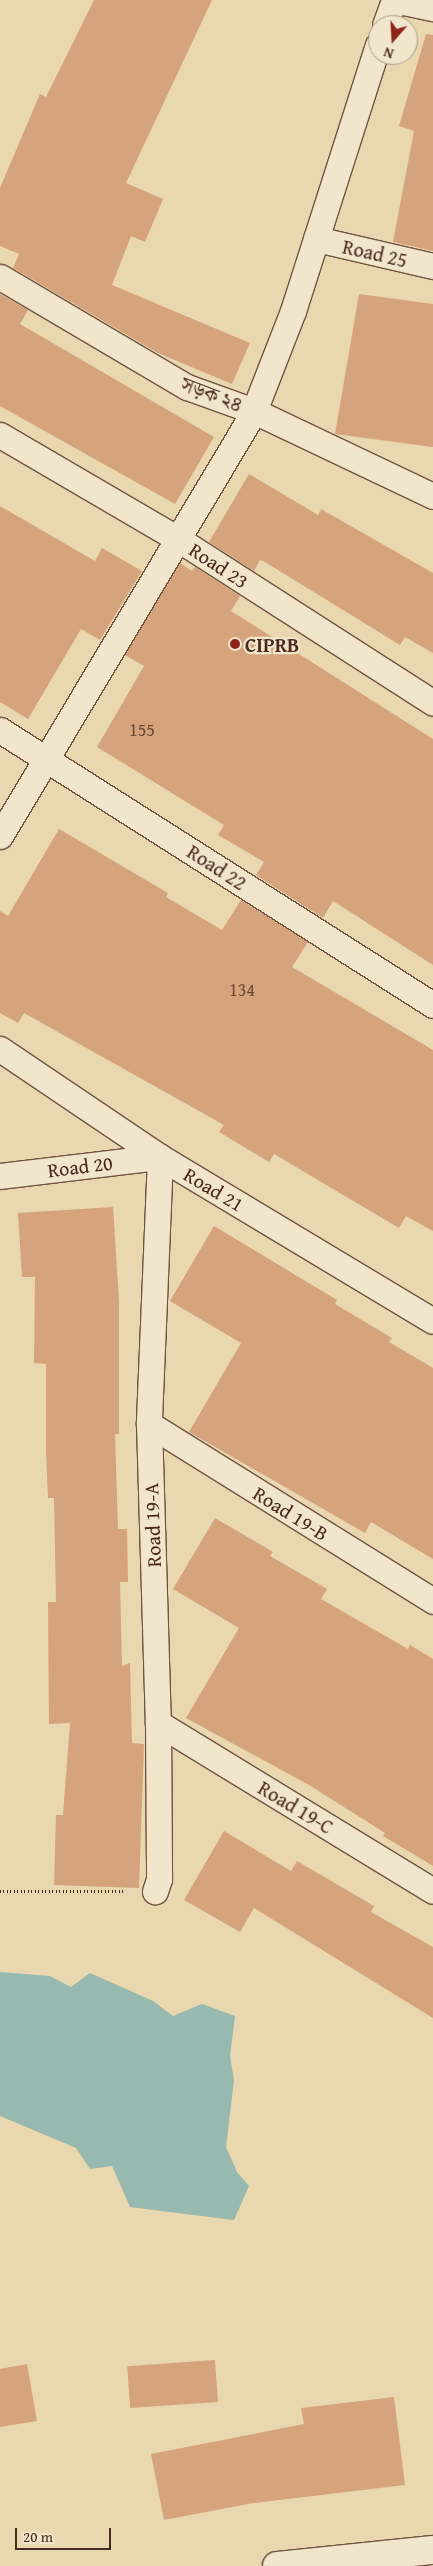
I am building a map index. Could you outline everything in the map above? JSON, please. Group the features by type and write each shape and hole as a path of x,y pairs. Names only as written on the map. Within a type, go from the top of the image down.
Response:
{"street":[{"path":"389,15 394,0 433,8"},
{"path":"0,836 47,759 108,652 254,411 316,238 371,65"},
{"name":"Road 25","path":"316,238 433,266"},
{"name":"সড়ক ২৪","path":"0,277 186,387 254,411 433,496"},
{"name":"Road 23","path":"0,435 178,539 433,703"},
{"name":"Road 22","path":"0,730 433,1005"},
{"name":"Road 21","path":"0,1050 160,1157 433,1322"},
{"name":"Road 20","path":"0,1176 160,1157"},
{"name":"Road 19-A","path":"154,1891 159,1879 158,1723 149,1424 160,1157"},
{"name":"Road 19-B","path":"149,1424 433,1601"},
{"name":"Road 19-C","path":"158,1723 433,1891"},
{"path":"277,2566 433,2550"}],"path":[{"path":"0,1891 154,1891"}],"water":[{"path":"0,1972 50,1976 71,1987 90,1973 153,2001 173,2016 202,2004 235,2016 230,2056 234,2080 226,2147 237,2172 249,2186 234,2220 130,2207 112,2166 90,2169 76,2148 0,2116"}],"building":[{"path":"94,0 212,0 126,183 163,199 145,242 131,236 112,285 250,343 232,384 158,353 13,268 19,254 0,246 0,188 40,94 46,97"},
{"path":"426,34 433,35 433,251 393,242 414,131 399,126"},
{"path":"0,294 28,310 20,324 214,437 175,504 0,406"},
{"path":"359,294 433,304 433,447 335,434"},
{"path":"249,474 318,515 321,509 433,573 433,653 405,637 400,645 265,562 260,560 254,571 209,542"},
{"path":"0,506 95,561 102,548 142,571 100,640 81,629 28,719 0,702"},
{"path":"180,563 192,571 195,567 240,596 231,611 433,739 433,965 333,901 323,918 256,875 264,862 218,835 224,825 97,747 144,666 125,655"},
{"path":"59,829 168,893 166,897 222,930 241,900 308,942 292,967 433,1050 433,1231 406,1216 399,1228 274,1154 269,1162 219,1132 224,1125 24,1013 18,1023 0,1013 0,911 8,916"},
{"path":"113,1207 119,1301 119,1434 115,1434 118,1529 127,1529 128,1582 120,1582 122,1666 130,1663 132,1743 144,1744 139,1888 54,1885 56,1815 63,1815 70,1723 49,1724 48,1602 56,1602 54,1498 48,1498 46,1452 46,1364 34,1363 35,1277 22,1277 18,1213"},
{"path":"214,1226 337,1300 335,1304 392,1338 389,1342 433,1368 433,1559 371,1522 365,1533 189,1432 241,1343 170,1301"},
{"path":"215,1518 273,1552 270,1556 327,1589 321,1599 408,1649 410,1645 433,1659 433,1866 383,1836 385,1833 309,1785 186,1718 239,1628 173,1589"},
{"path":"224,1831 291,1871 297,1861 374,1906 371,1912 433,1947 433,2018 254,1908 240,1932 184,1900"},
{"path":"215,2360 218,2402 130,2408 127,2366"},
{"path":"27,2364 37,2421 0,2427 0,2369"},
{"path":"394,2397 405,2485 253,2503 164,2520 151,2454 304,2424 301,2408"}],"place":[{"name":"CIPRB","path":"235,644"}]}
